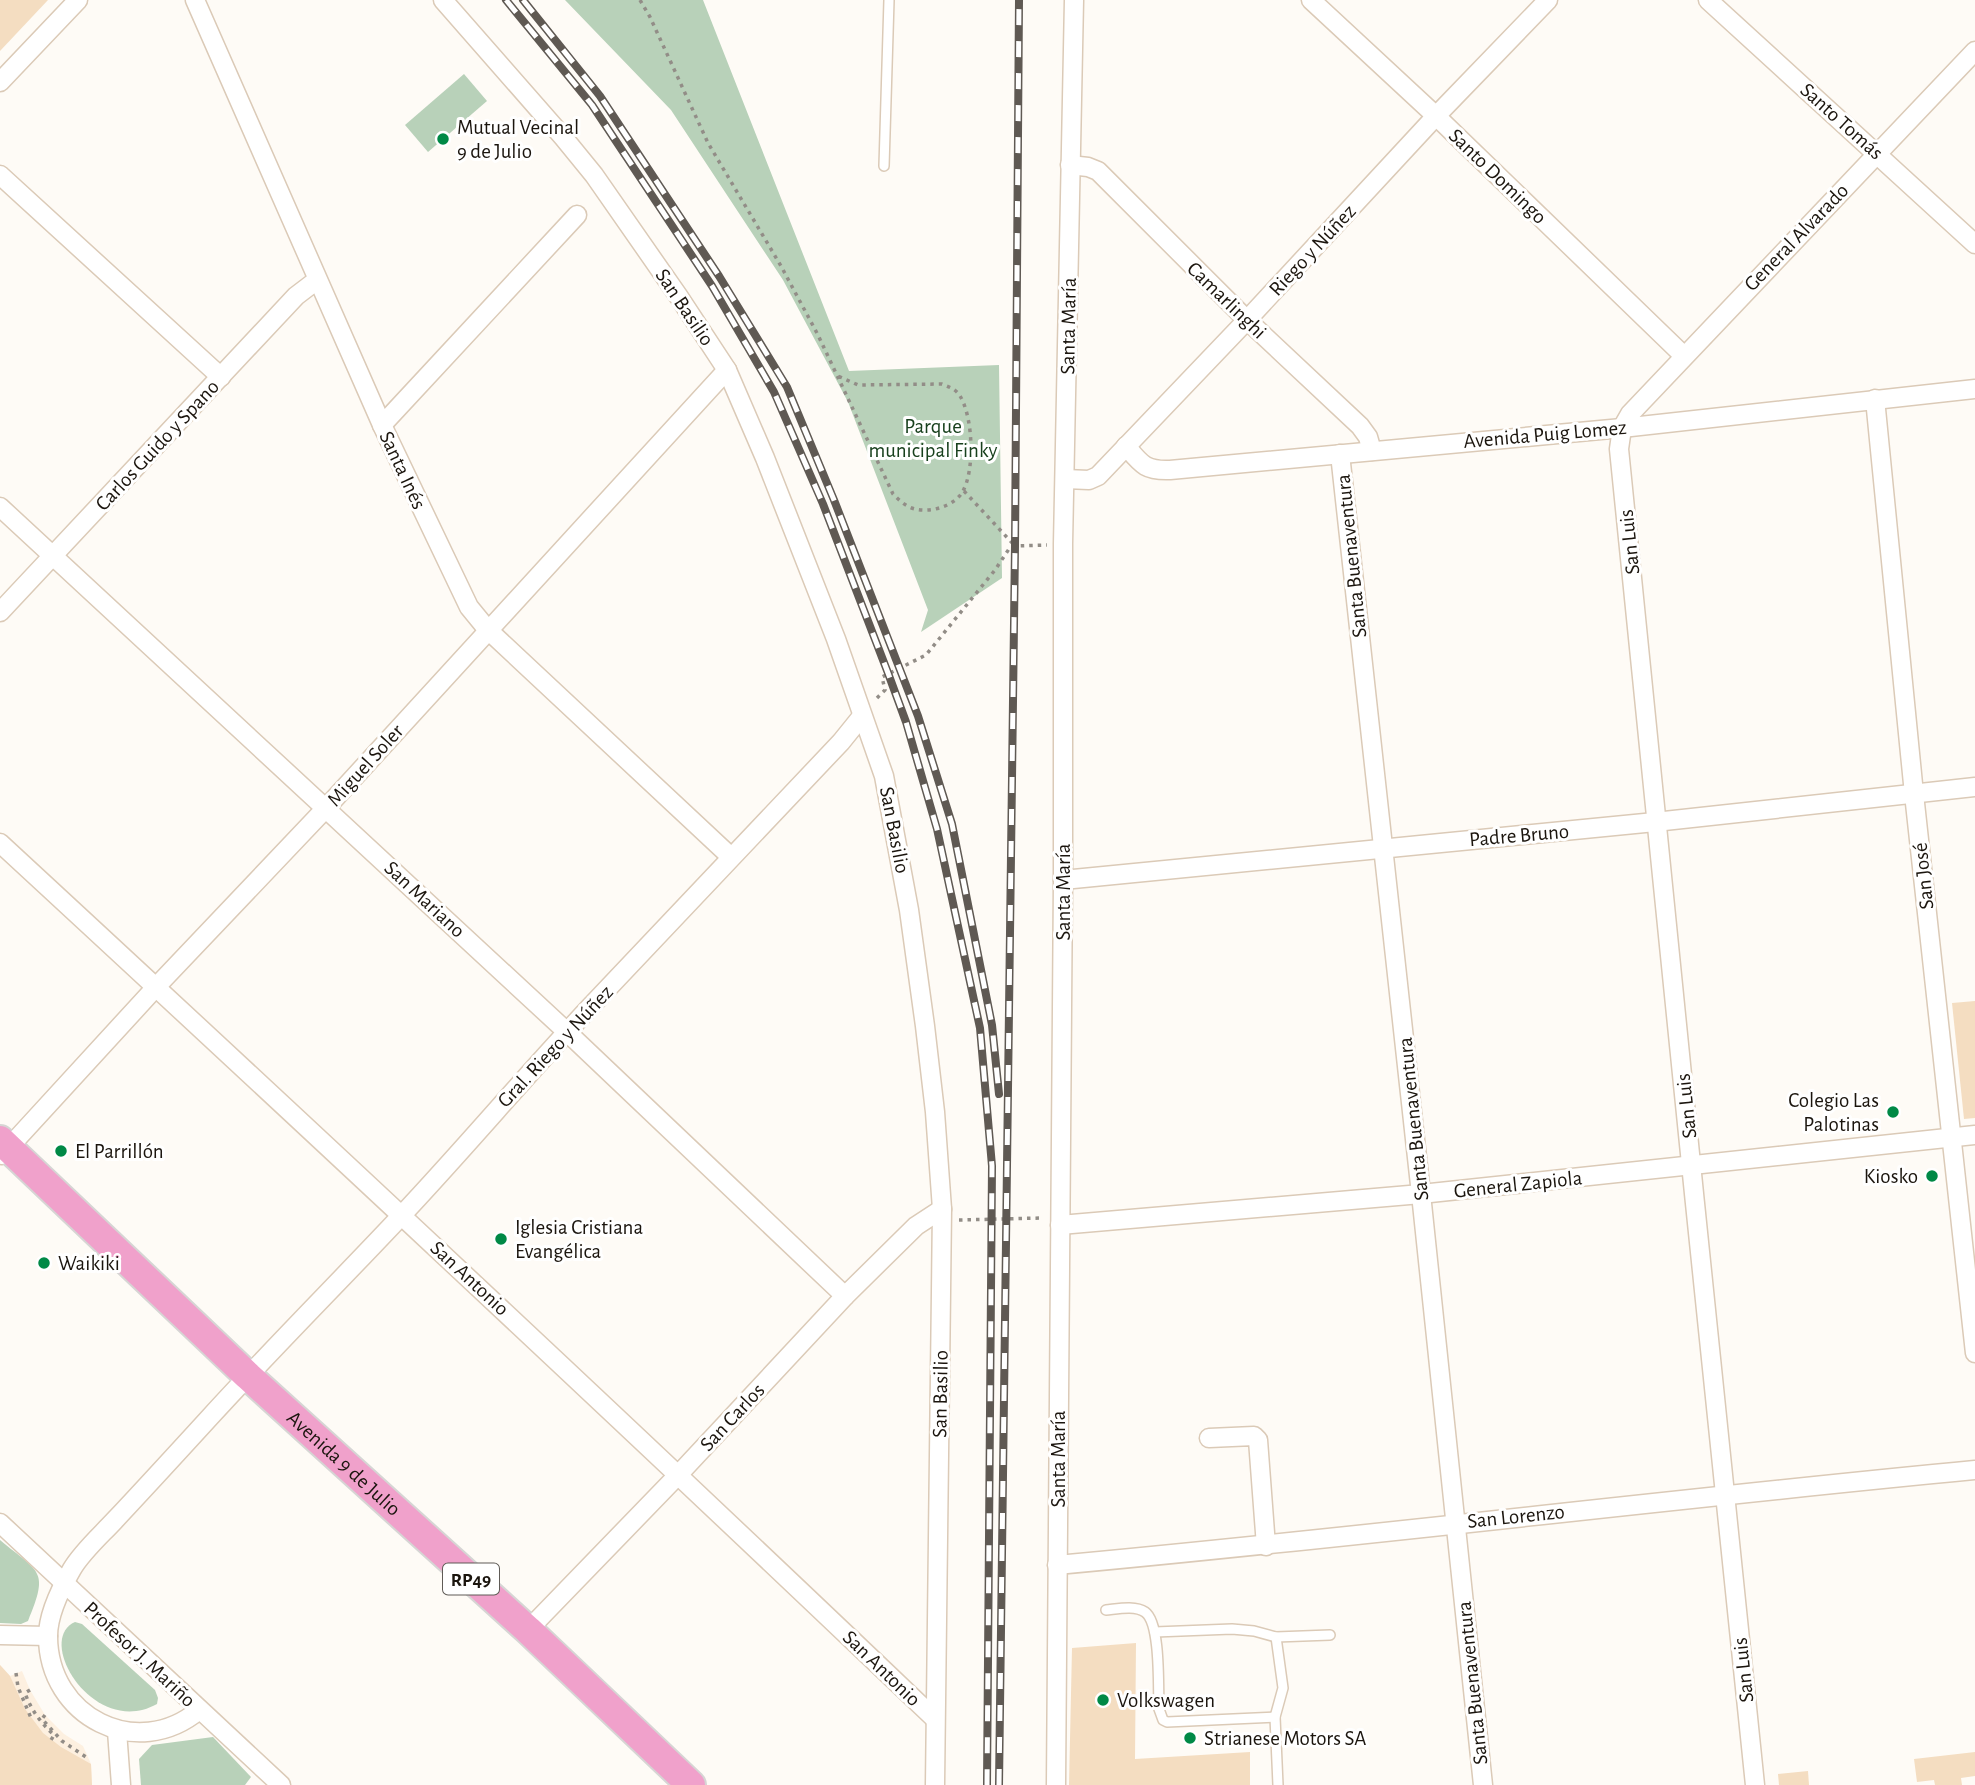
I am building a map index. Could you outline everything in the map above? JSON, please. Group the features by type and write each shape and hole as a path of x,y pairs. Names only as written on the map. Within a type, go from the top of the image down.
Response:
{"main road":[{"name":"Avenida 9 de Julio","path":"3,1149 528,1630 691,1785"}],"street":[{"path":"0,82 78,0"},
{"name":"Santa Inés","path":"195,0 382,425 462,595 477,619 731,857"},
{"name":"San Basilio","path":"443,0 594,176 727,370 836,639 890,799 909,910 935,1112 942,1215 935,1785"},
{"name":"Santo Domingo","path":"1311,0 1436,116 1684,355"},
{"name":"Riego y Núñez","path":"1065,479 1089,480 1098,477 1548,0"},
{"name":"Santo Tomás","path":"1708,0 1975,244"},
{"name":"Santa María","path":"1056,1785 1063,544 1070,164 1078,1"},
{"name":"General Alvarado","path":"1622,428 1630,414 1684,355 1975,51"},
{"name":"Camarlinghi","path":"1070,164 1098,172 1247,320 1360,426 1368,437 1372,451"},
{"path":"0,175 221,377"},
{"path":"382,425 577,215"},
{"name":"Carlos Guido y Spano","path":"0,612 296,296 317,281"},
{"name":"Miguel Soler","path":"3,1149 326,808 487,629 727,370"},
{"name":"Avenida Puig Lomez","path":"1126,446 1139,463 1156,471 1622,428 1975,388"},
{"name":"San José","path":"1875,399 1914,794 1975,1353"},
{"name":"San Luis","path":"1622,428 1619,449 1655,822 1693,1166 1755,1785"},
{"name":"Santa Buenaventura","path":"1340,454 1483,1785"},
{"name":"San Mariano","path":"0,507 567,1032 845,1296"},
{"name":"Gral. Riego y Núñez","path":"48,1636 55,1605 74,1564 402,1215 567,1032 841,742 862,716"},
{"name":"Padre Bruno","path":"1063,880 1655,822 1975,787"},
{"name":"San Antonio","path":"0,844 679,1474 934,1719"},
{"name":"General Zapiola","path":"1060,1225 1421,1194 1975,1135"},
{"name":"San Carlos","path":"528,1630 679,1474 845,1296 916,1226 942,1215"},
{"path":"1209,1438 1254,1436 1258,1440 1266,1546"},
{"name":"San Lorenzo","path":"1057,1565 1266,1546 1724,1494 1975,1470"},
{"name":"Profesor J. Mariño","path":"0,1523 281,1785"},
{"path":"0,1635 48,1636 56,1673 69,1698 94,1720 117,1731 142,1732 169,1727 182,1723 200,1710"},
{"path":"117,1731 121,1785"}],"lane":[{"path":"884,166 889,0"},
{"path":"1106,1609 1132,1608 1144,1611 1151,1618 1155,1632 1159,1709 1163,1720 1167,1722 1275,1717"},
{"path":"1155,1632 1232,1629 1276,1637 1329,1635"},
{"path":"1276,1637 1283,1688 1275,1717 1278,1785"}],"path":[{"path":"640,0 708,143 781,266 838,376 893,494 903,503 919,510 950,504 964,491 968,473 970,426 959,395 952,388 934,383 858,384 838,376"},
{"path":"964,491 1015,546"},
{"path":"862,716 885,690 882,677 926,655 1009,549 1015,546 1063,544"},
{"path":"942,1215 1046,1218 1060,1225"},
{"path":"16,1674 18,1687 32,1718"},
{"path":"30,1690 25,1693 29,1705 42,1724 54,1735 51,1740"},
{"path":"45,1715 42,1718 69,1750 89,1759"}],"shaded area":[{"path":"0,1665 10,1676 22,1671 45,1715 64,1734 83,1746 91,1764 92,1785 0,1785"}],"green space":[{"name":"Parque municipal Finky","path":"565,0 703,0 849,371 999,365 1002,578 921,632 928,610 848,402 783,280 671,110"},
{"path":"464,74 487,101 428,152 405,125"},
{"path":"0,1540 32,1566 39,1581 35,1604 28,1621 21,1624 0,1623"},
{"path":"75,1622 82,1624 155,1690 157,1704 134,1711 112,1708 93,1698 77,1683 66,1665 62,1647 64,1632"},
{"path":"213,1737 251,1777 245,1785 141,1785 139,1759 152,1745"}],"building":[{"path":"0,0 48,0 0,51"},
{"path":"1975,1001 1975,1118 1964,1119 1952,1003"},
{"name":"Volkswagen","path":"1136,1643 1135,1759 1250,1752 1250,1785 1069,1785 1072,1648"},
{"path":"0,1665 10,1676 25,1709 43,1733 91,1764 92,1785 0,1785"},
{"path":"1975,1752 1975,1776 1961,1778 1962,1785 1935,1785 1934,1780 1917,1782 1914,1759"},
{"path":"1808,1771 1809,1785 1779,1785 1778,1774"}],"railway":[{"path":"506,0 592,105 712,286 774,392 823,504 888,673 906,722 937,829 980,1028 992,1166 987,1785"},
{"path":"523,0 600,96 719,276 787,387 918,716 952,824 992,1025 999,1094"},
{"path":"999,1785 1015,546 1019,0"}],"place":[{"name":"Mutual Vecinal 9 de Julio","path":"443,139"},
{"name":"Colegio Las Palotinas","path":"1893,1112"},
{"name":"El Parrillón","path":"61,1151"},
{"name":"Kiosko","path":"1932,1176"},
{"name":"Iglesia Cristiana Evangélica","path":"501,1239"},
{"name":"Waikiki","path":"44,1263"},
{"name":"Volkswagen","path":"1103,1700"},
{"name":"Strianese Motors SA","path":"1190,1738"}]}
